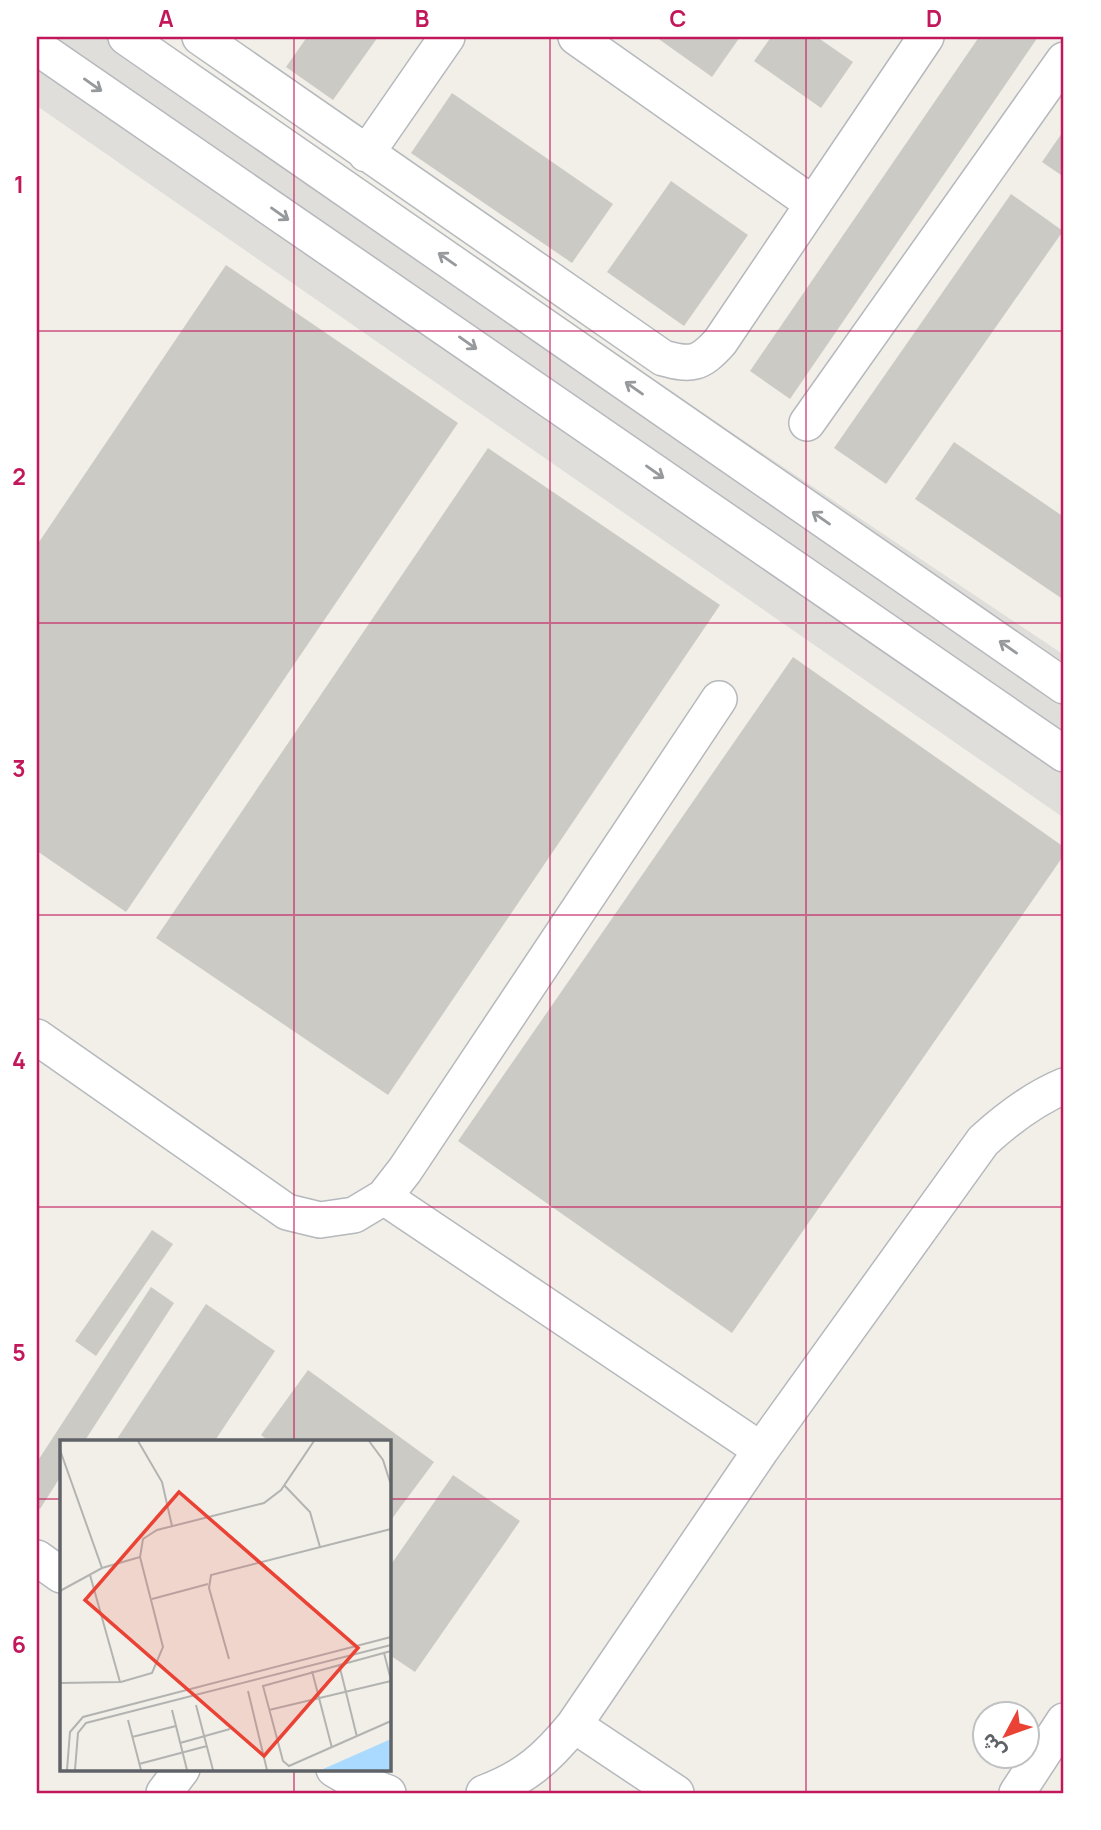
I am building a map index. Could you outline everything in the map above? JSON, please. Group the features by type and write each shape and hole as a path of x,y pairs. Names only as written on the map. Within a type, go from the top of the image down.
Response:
{"lane":[{"path":"126,37 1064,686"},
{"path":"200,37 663,358 685,364 706,358 720,342 926,37"},
{"path":"366,153 447,37"},
{"path":"576,37 813,204"},
{"path":"37,47 1064,754"},
{"path":"807,423 1064,60"},
{"path":"37,1037 287,1212 320,1220 354,1215 384,1197 405,1170 719,699"},
{"path":"484,1793 507,1785 530,1771 551,1753 574,1725 761,1450 983,1141 1006,1119 1064,1086"},
{"path":"384,1197 761,1450"},
{"path":"37,1558 60,1574"},
{"path":"1017,1793 1064,1721"},
{"path":"574,1725 676,1793"},
{"path":"164,1793 181,1770"},
{"path":"336,1770 353,1780 388,1793"}],"shaded area":[{"path":"37,37 156,37 737,436 1064,655 1064,818 37,106"}],"building":[{"path":"307,37 378,37 333,100 286,67"},
{"path":"656,37 740,37 712,77"},
{"path":"771,37 817,37 853,62 821,108 754,61"},
{"path":"979,37 1038,37 790,399 750,371"},
{"path":"452,93 613,204 572,263 411,153"},
{"path":"1064,130 1064,177 1042,162"},
{"path":"671,181 748,235 684,326 607,272"},
{"path":"1011,194 1063,231 886,484 834,448"},
{"path":"226,265 458,423 126,912 37,851 37,545"},
{"path":"954,442 1064,517 1064,600 915,499"},
{"path":"488,448 720,605 388,1095 156,938"},
{"path":"793,657 1064,847 1064,855 732,1333 458,1141"},
{"path":"152,1230 173,1244 96,1356 75,1341"},
{"path":"151,1287 174,1303 85,1440 60,1440 60,1478 40,1509 37,1506 37,1462"},
{"path":"206,1304 275,1351 215,1440 116,1440"},
{"path":"308,1370 434,1462 390,1521 390,1440 267,1440 261,1435"},
{"path":"453,1475 520,1521 415,1672 390,1655 390,1566"}]}
